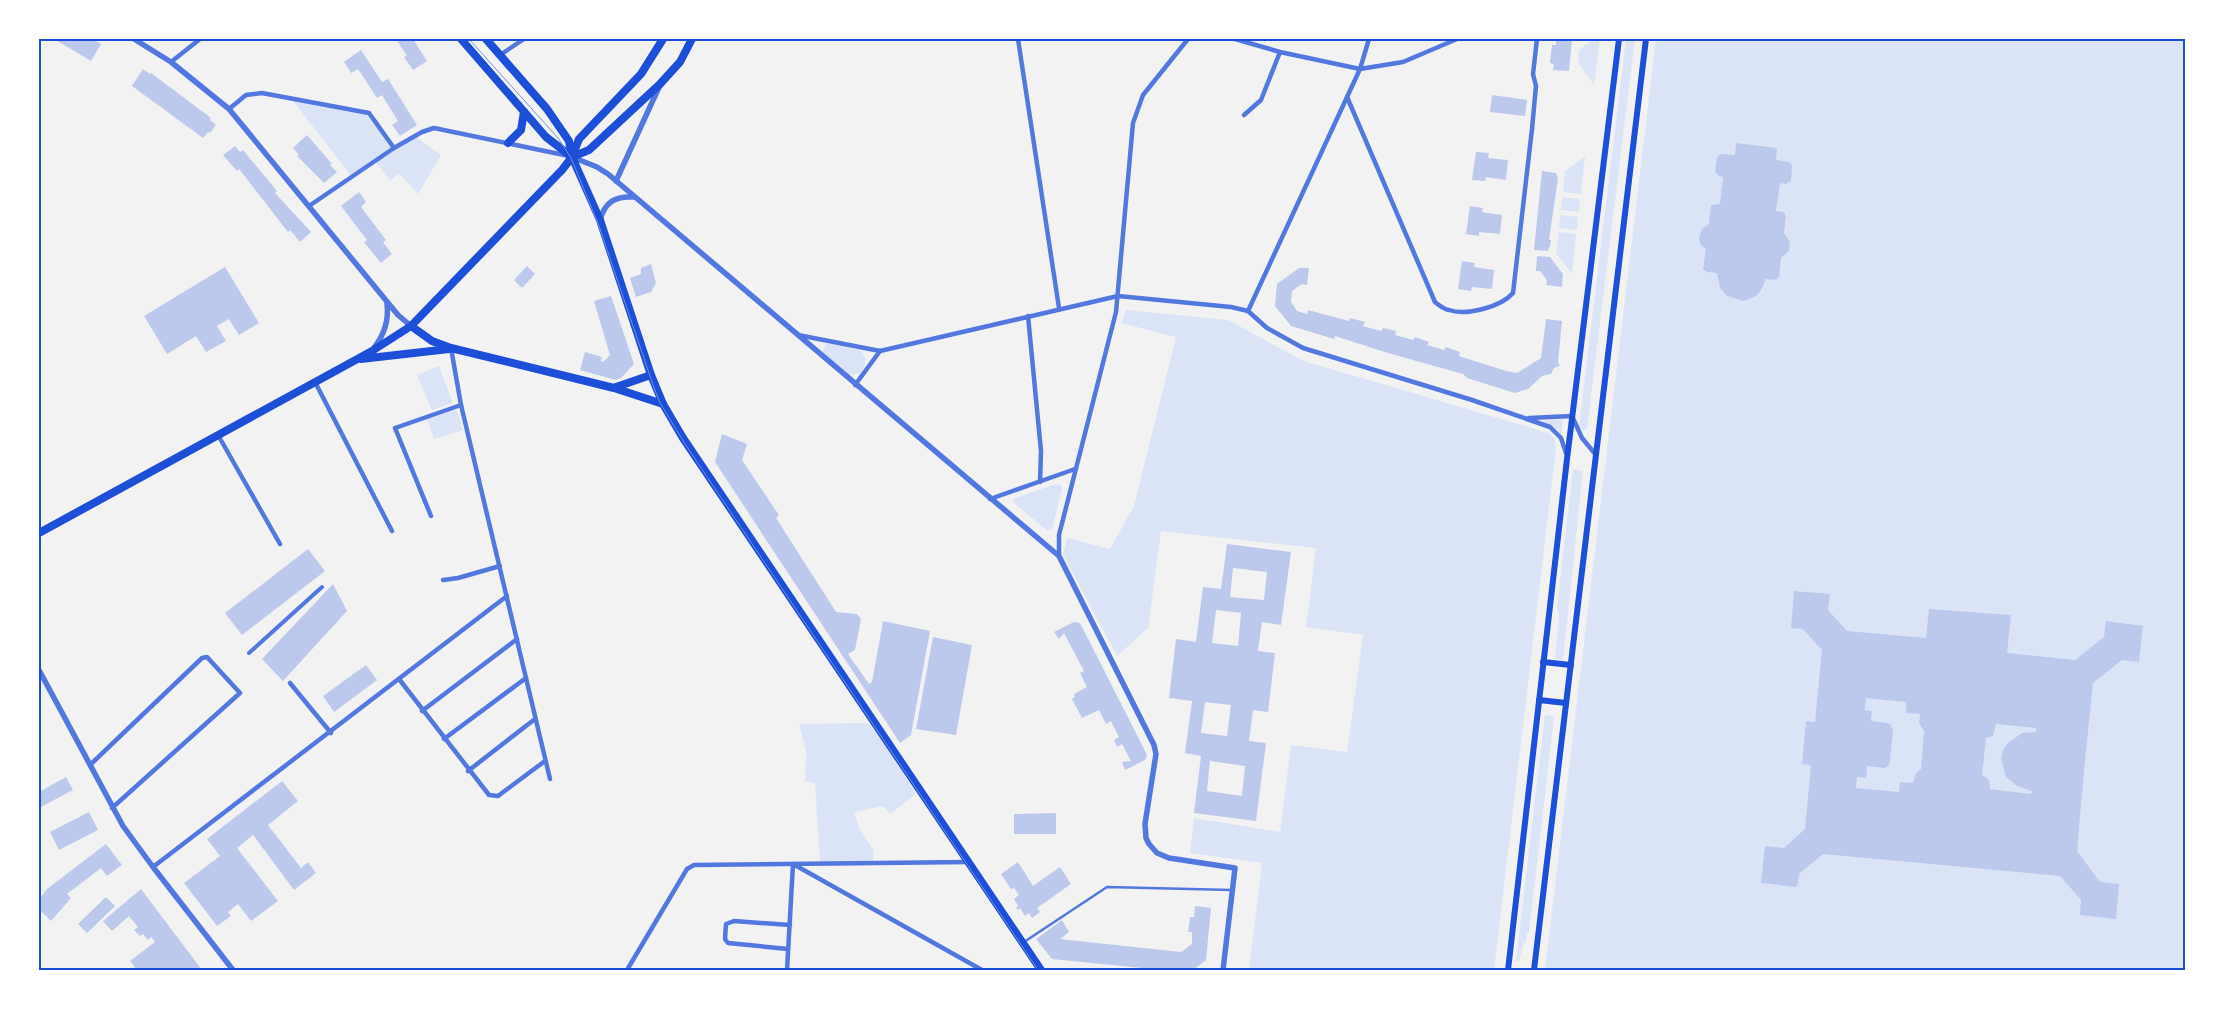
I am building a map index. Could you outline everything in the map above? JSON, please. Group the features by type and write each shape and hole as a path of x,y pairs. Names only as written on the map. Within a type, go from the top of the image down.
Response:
{"main road":[{"path":"461,39 546,137 572,157"},
{"path":"486,39 557,123 570,144 572,157 600,220 652,375 664,404 703,468 1041,970"},
{"path":"39,533 356,360 411,326 558,174 572,157 580,139 641,74 663,39"},
{"path":"572,157 589,150 660,84 680,62 692,39"},
{"path":"1508,970 1572,416 1619,39"},
{"path":"1534,970 1646,39"},
{"path":"508,143 521,130 524,112"},
{"path":"411,326 432,341 451,348 614,388 664,404"},
{"path":"356,360 451,348"},
{"path":"614,388 652,375"},
{"path":"1543,662 1571,665"},
{"path":"1539,700 1566,703"}],"street":[{"path":"134,39 171,62 229,109 386,302 411,326"},
{"path":"171,62 200,39"},
{"path":"500,55 524,39"},
{"path":"1018,39 1059,308"},
{"path":"1059,556 1058,535 1109,344 1118,296 1128,164 1136,110 1143,95 1188,39"},
{"path":"1235,39 1280,52 1360,69 1404,62 1457,39"},
{"path":"1248,311 1360,69 1369,39"},
{"path":"1346,97 1435,302 1450,311 1458,312 1497,305 1507,300 1513,293 1533,120 1536,86 1533,74 1537,39"},
{"path":"1244,115 1261,100 1280,52"},
{"path":"616,181 660,84"},
{"path":"229,109 246,96 262,93 369,113 394,148"},
{"path":"309,206 394,148 422,132 434,128 572,157 597,167 616,181 1059,556 1154,745 1156,754 1145,824 1146,838 1149,844 1157,853 1169,858 1235,868 1223,970"},
{"path":"600,220 605,207 611,201 622,197 634,197"},
{"path":"796,334 880,351 1059,308 1118,296 1231,307 1248,311 1267,328 1303,348 1525,418 1550,428 1564,443 1567,459"},
{"path":"372,351 380,340 386,324 386,302"},
{"path":"1028,316 1041,452 1040,482"},
{"path":"451,348 462,405 550,779"},
{"path":"855,385 880,351"},
{"path":"315,382 392,531"},
{"path":"431,516 395,428 462,405"},
{"path":"1525,418 1572,416 1582,438 1596,455"},
{"path":"218,435 280,544"},
{"path":"990,499 1075,469"},
{"path":"443,580 458,578 500,566"},
{"path":"249,654 322,587"},
{"path":"152,867 331,733 506,596"},
{"path":"422,711 517,639"},
{"path":"90,765 202,658 207,657 240,693 112,808"},
{"path":"39,670 112,808 152,867 233,970"},
{"path":"444,739 526,678"},
{"path":"399,679 468,771 486,793 493,797 498,796 545,761"},
{"path":"290,683 331,733"},
{"path":"468,771 535,719"},
{"path":"627,970 687,869 694,865 968,862"},
{"path":"787,970 793,864"},
{"path":"793,864 982,970"},
{"path":"788,949 728,943 725,940 726,924 734,922 790,925"}],"lane":[{"path":"1022,943 1107,887 1232,890"}],"shaded area":[{"path":"1593,39 1600,39 1594,85 1578,63 1579,50"},
{"path":"1626,39 1635,39 1587,428 1583,431 1579,426"},
{"path":"1656,39 2181,39 2185,42 2185,970 1545,970"},
{"path":"291,98 369,113 393,148 415,136 441,155 418,194 399,173 390,181 375,161 351,176"},
{"path":"1585,156 1581,194 1563,192 1565,171"},
{"path":"1562,197 1580,199 1579,212 1561,210"},
{"path":"1560,215 1578,217 1577,230 1559,228"},
{"path":"1559,232 1576,234 1572,274 1556,253"},
{"path":"1126,310 1228,320 1304,361 1549,433 1554,438 1556,448 1494,970 1249,970 1262,863 1190,853 1194,818 1280,832 1291,745 1347,752 1363,635 1306,627 1316,548 1161,531 1148,628 1117,656 1063,555 1067,538 1110,549 1134,506 1176,337 1121,323"},
{"path":"826,343 860,350 864,355 865,361 861,372 853,375 849,374 822,353"},
{"path":"439,366 453,403 432,410 417,375"},
{"path":"457,410 463,430 434,439 427,419"},
{"path":"1563,419 1561,435 1556,428 1543,422 1543,421"},
{"path":"1573,469 1583,471 1563,660 1555,659 1559,614 1557,608"},
{"path":"1056,484 1061,485 1062,488 1052,529 1048,531 1013,501 1015,498"},
{"path":"1545,715 1554,716 1529,933 1527,933 1526,943 1524,942 1519,961 1516,961"},
{"path":"868,723 882,740 916,794 890,814 883,806 854,812 860,830 874,851 873,864 820,864 815,783 805,781 806,752 799,724"}],"building":[{"path":"54,39 97,39 96,41 101,44 91,61"},
{"path":"396,39 413,39 427,61 413,70 404,57 407,56"},
{"path":"1556,39 1580,39 1572,40 1569,71 1553,70 1554,64 1550,63 1552,45 1556,45"},
{"path":"361,50 382,82 388,79 417,125 400,136 392,125 398,121 382,95 377,98 358,69 351,73 344,62"},
{"path":"143,69 211,118 210,120 216,125 210,133 208,132 203,138 132,86"},
{"path":"1492,95 1527,100 1525,116 1490,112"},
{"path":"307,135 337,172 324,183 297,156 299,155 293,148"},
{"path":"1736,143 1777,148 1776,160 1789,162 1792,165 1791,181 1786,184 1780,183 1776,211 1784,212 1786,216 1784,233 1790,242 1789,251 1781,258 1779,277 1775,280 1766,279 1756,296 1744,301 1727,296 1720,288 1717,273 1707,272 1703,269 1706,249 1701,245 1699,238 1702,229 1709,224 1711,205 1720,204 1723,177 1715,172 1717,157 1721,154 1735,155"},
{"path":"235,146 240,152 243,150 277,191 275,193 311,232 300,242 290,230 288,232 239,169 237,171 223,155"},
{"path":"1476,152 1489,153 1488,158 1508,160 1506,180 1486,177 1485,181 1472,180"},
{"path":"1542,171 1556,173 1558,178 1548,251 1534,250"},
{"path":"359,192 366,202 361,207 386,240 383,242 392,254 381,263 364,242 367,240 341,206"},
{"path":"1470,206 1483,208 1482,212 1502,215 1500,234 1479,232 1479,236 1466,234"},
{"path":"1537,256 1550,257 1563,274 1562,287 1546,285 1547,280 1540,271 1536,271"},
{"path":"1462,261 1475,263 1474,267 1494,270 1492,289 1472,287 1471,291 1458,289"},
{"path":"651,264 656,283 651,292 636,297 630,278 641,274 641,268"},
{"path":"527,266 535,274 522,288 514,280"},
{"path":"225,267 259,323 239,335 229,319 217,326 226,341 206,352 196,336 167,354 144,316"},
{"path":"1299,268 1309,268 1307,285 1302,284 1292,291 1291,302 1297,311 1307,314 1308,310 1349,321 1350,318 1365,322 1363,326 1381,331 1383,328 1396,331 1395,335 1413,340 1415,337 1429,342 1427,345 1444,350 1446,347 1460,352 1459,356 1506,371 1517,373 1541,358 1546,319 1562,321 1558,362 1560,366 1554,368 1551,374 1542,376 1528,389 1515,393 1467,378 1463,374 1335,336 1334,339 1291,326 1275,306 1277,284"},
{"path":"611,296 634,364 621,378 616,380 580,370 585,352 602,357 601,361 603,362 610,355 594,301"},
{"path":"722,434 747,444 742,460 779,515 776,518 836,612 857,614 861,619 855,650 848,654 869,684 872,682 883,621 930,631 911,735 900,743 715,462"},
{"path":"1227,544 1291,552 1281,625 1262,622 1258,651 1275,653 1268,712 1253,710 1249,741 1266,743 1256,821 1194,813 1201,756 1185,753 1192,701 1169,698 1176,639 1196,642 1203,587 1221,589","holes":["1233,568 1267,572 1264,600 1230,597","1216,610 1241,613 1238,646 1212,643","1205,702 1231,705 1227,736 1201,733","1210,761 1245,766 1242,796 1207,791"]},
{"path":"308,549 325,571 242,635 225,613"},
{"path":"333,584 347,611 283,681 262,659"},
{"path":"1794,591 1830,594 1828,610 1847,631 1926,638 1929,609 2011,615 2007,653 2075,660 2104,637 2106,621 2143,626 2139,662 2122,660 2093,683 2084,771 2077,851 2100,882 2119,884 2116,919 2080,915 2081,900 2060,876 1823,854 1799,874 1797,887 1761,883 1765,846 1784,848 1805,829 1811,765 1802,764 1806,721 1815,722 1822,650 1803,629 1791,628","holes":["1866,698 1906,702 1906,713 1920,714 1919,723 1924,731 1921,769 1916,773 1913,783 1900,782 1899,792 1856,788 1857,777 1866,778 1867,766 1884,768 1889,766 1890,760 1893,731 1891,725 1871,721 1872,711 1865,710","1996,724 2036,728 2036,732 2022,733 2008,743 2003,750 2001,759 2006,777 2017,786 2032,791 2031,794 1990,789 1989,780 1982,775 1986,738 1993,736"]},
{"path":"1074,622 1080,623 1147,755 1145,760 1125,770 1122,762 1131,761 1122,744 1117,747 1114,740 1119,737 1111,721 1106,724 1099,710 1082,718 1072,699 1075,697 1074,694 1087,687 1080,673 1084,671 1064,633 1059,639 1054,632"},
{"path":"933,637 972,645 956,735 916,729"},
{"path":"366,665 377,680 334,712 323,696"},
{"path":"66,777 73,790 39,808 39,792"},
{"path":"282,781 298,801 268,825 301,868 308,862 316,873 294,890 253,835 237,848 278,901 251,921 238,904 228,912 231,916 217,926 184,883 220,856 207,839"},
{"path":"89,812 98,830 59,850 50,832"},
{"path":"1056,813 1056,834 1014,834 1014,814"},
{"path":"106,844 122,865 107,876 101,868 67,894 71,898 51,921 39,909 39,900 47,889"},
{"path":"1018,862 1033,886 1060,867 1071,884 1037,908 1040,912 1032,918 1029,913 1025,916 1020,908 1018,910 1016,908 1018,906 1014,899 1019,895 1014,888 1011,889 1001,874"},
{"path":"141,889 202,970 137,970 130,961 155,942 151,937 148,940 143,934 140,936 134,930 138,927 129,916 112,931 103,921"},
{"path":"106,897 115,906 87,933 78,924"},
{"path":"1195,906 1211,908 1206,960 1193,970 1162,970 1052,959 1036,939 1062,920 1069,932 1060,939 1181,952 1192,944 1192,932 1188,932 1190,917 1194,917"}],"tram line":[{"path":"469,39 558,138 571,158 599,226 660,403 685,444 1038,970"}]}
